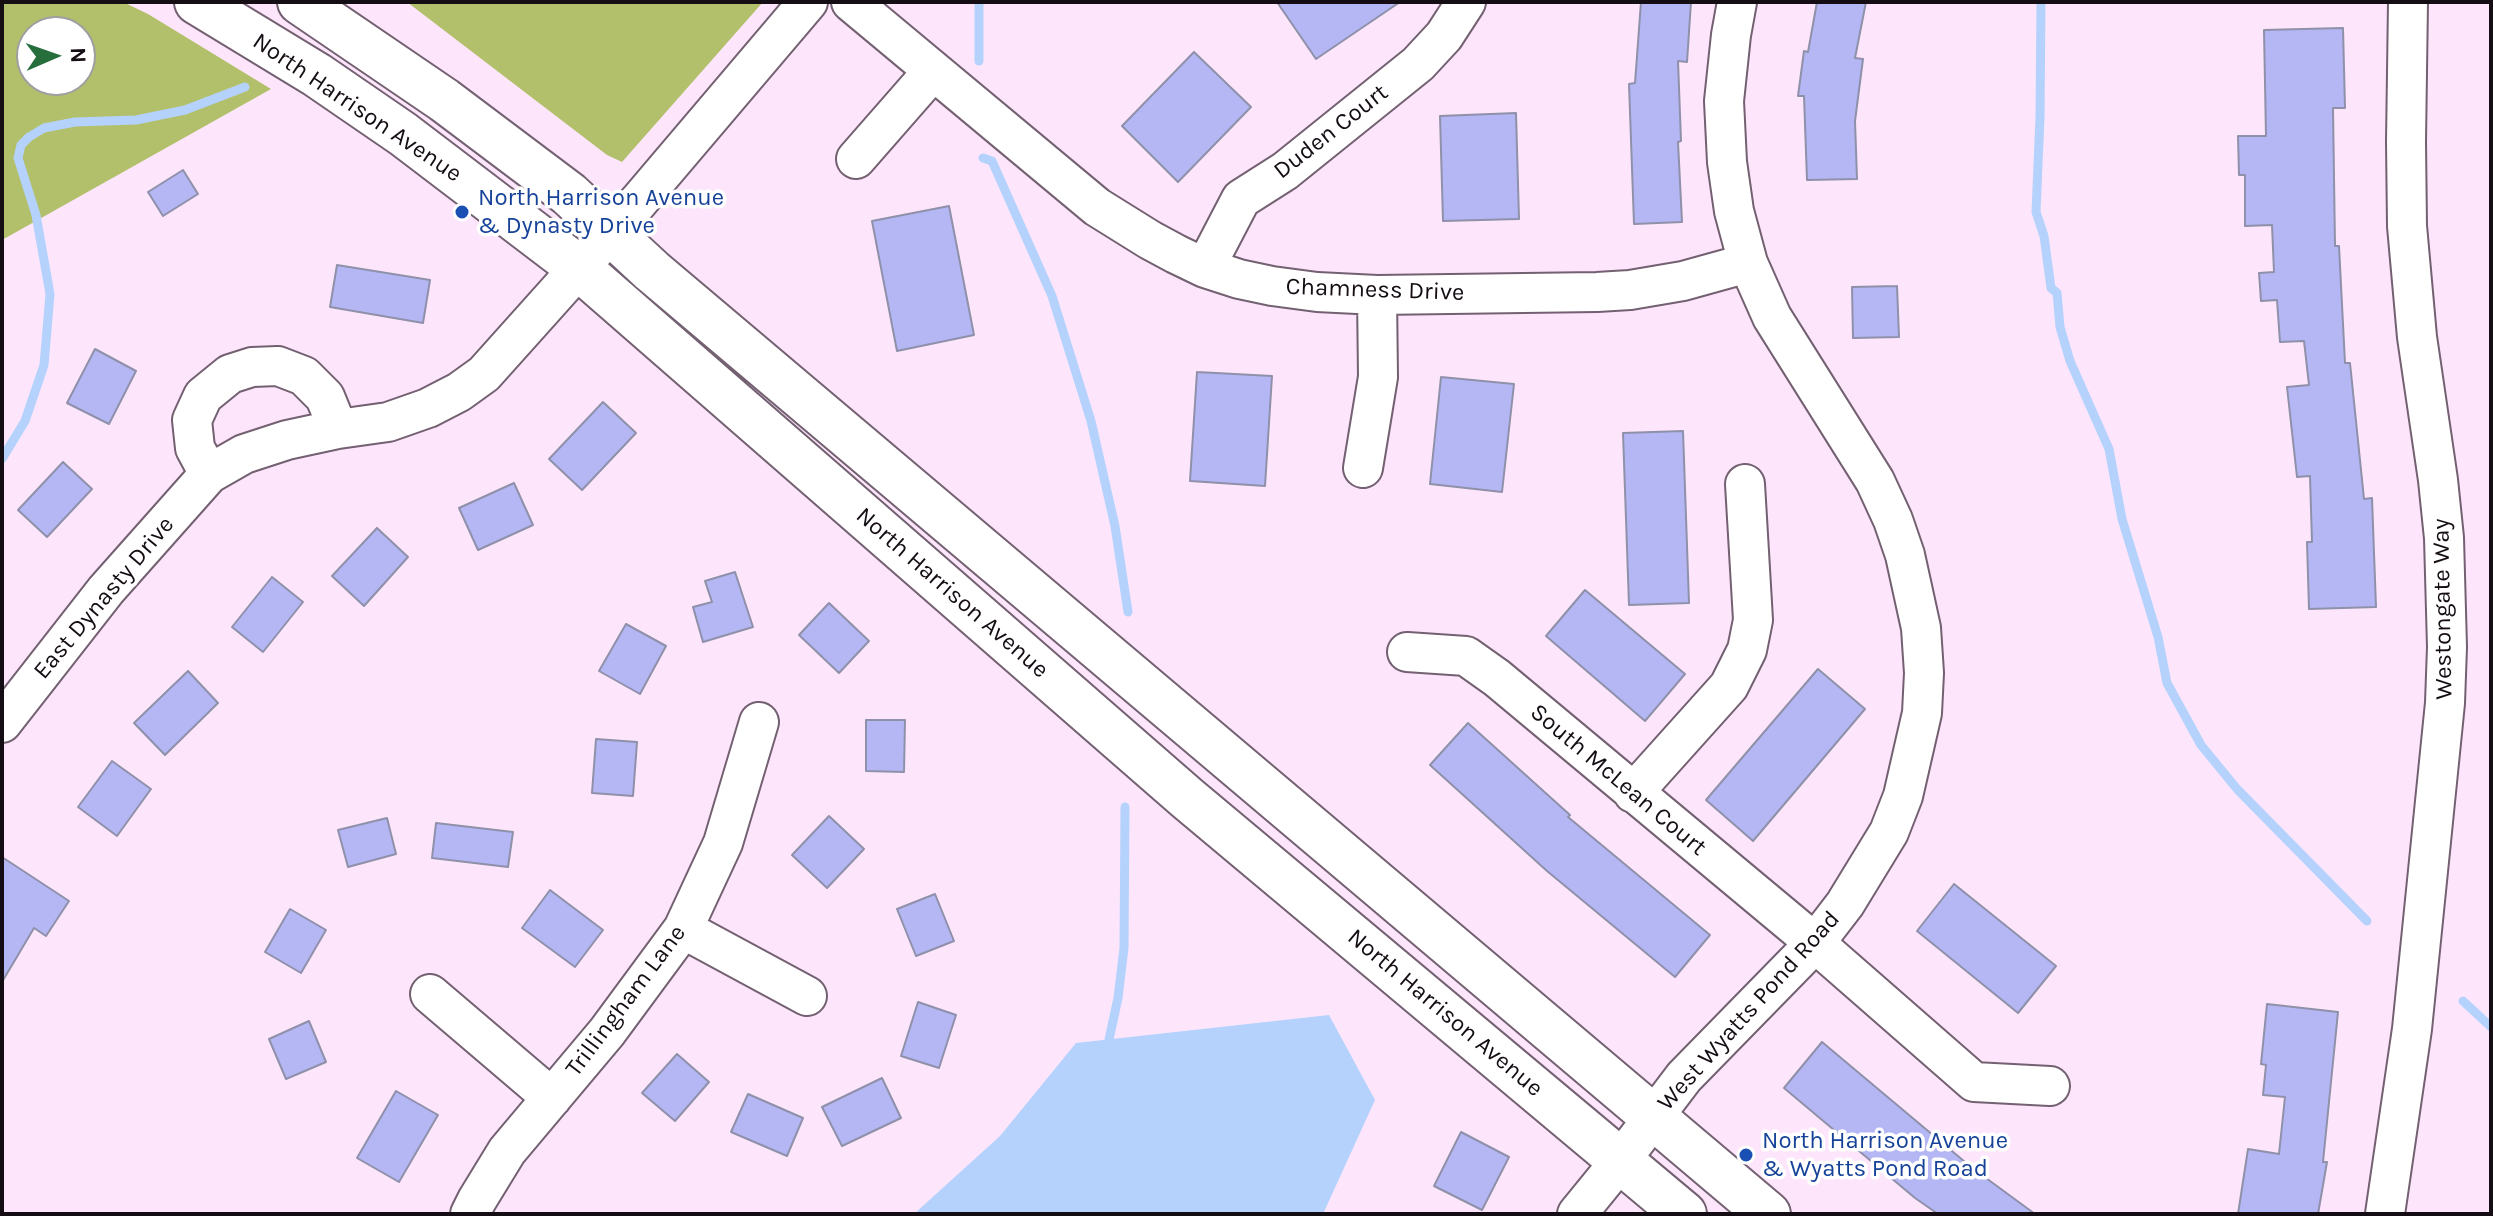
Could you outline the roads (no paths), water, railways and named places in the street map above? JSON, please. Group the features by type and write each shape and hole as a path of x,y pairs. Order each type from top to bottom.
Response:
{"main road":[{"name":"North Harrison Avenue","path":"197,2 317,75 403,134 579,268 1187,798 1684,1214"},
{"path":"300,2 444,100 569,194 676,291 1768,1214"}],"street":[{"name":"East Dynasty Drive","path":"2,723 106,590 209,474 244,454 287,440 388,422 428,408 459,392 484,374 808,2"},
{"name":"Chamness Drive","path":"851,2 1097,207 1150,240 1205,268 1272,286 1377,295 1630,290 1683,281 1748,263"},
{"name":"Duden Court","path":"1205,268 1241,199 1285,171 1418,64 1444,36 1466,2"},
{"name":"West Wyatts Pond Road","path":"1577,1214 1684,1077 1815,943 1867,871 1889,832 1903,796 1922,713 1924,673 1921,628 1909,569 1893,520 1875,481 1772,317 1748,263 1727,162 1724,101 1737,2"},
{"name":"Westongate Way","path":"2385,1214 2412,1029 2445,703 2447,647 2444,538 2417,337 2407,226 2408,2"},
{"path":"856,159 933,71"},
{"path":"1363,468 1378,377 1377,295"},
{"path":"209,474 195,448 192,420 203,396 230,374 252,367 278,366 304,376 325,397 338,429"},
{"path":"1633,793 1729,686 1747,650 1753,620 1745,484"},
{"name":"South McLean Court","path":"1407,652 1466,656 1497,678 1815,943 1974,1082 2050,1086"},
{"name":"Trillingham Lane","path":"470,1214 507,1151 615,1022 683,929 723,843 759,722"},
{"path":"683,929 807,996"},
{"path":"430,994 552,1098"}],"water":[{"path":"1329,1015 1375,1100 1323,1214 914,1214 1000,1136 1076,1043"}],"waterway":[{"path":"979,2 979,61"},
{"path":"2041,2 2036,212 2044,236 2051,288 2057,293 2060,327 2070,361 2109,449 2122,519 2158,637 2167,683 2201,745 2237,789 2367,921"},
{"path":"2,459 25,421 44,365 50,294 36,215 18,158 21,145 44,128 75,122 136,120 185,110 245,87"},
{"path":"983,158 992,161 1052,296 1091,421 1115,526 1128,612"},
{"path":"1107,1049 1124,948 1125,807"},
{"path":"2463,1001 2491,1027"}],"place":[{"name":"North Harrison Avenue & Dynasty Drive","path":"462,212"},
{"name":"North Harrison Avenue & Wyatts Pond Road","path":"1746,1155"}]}
